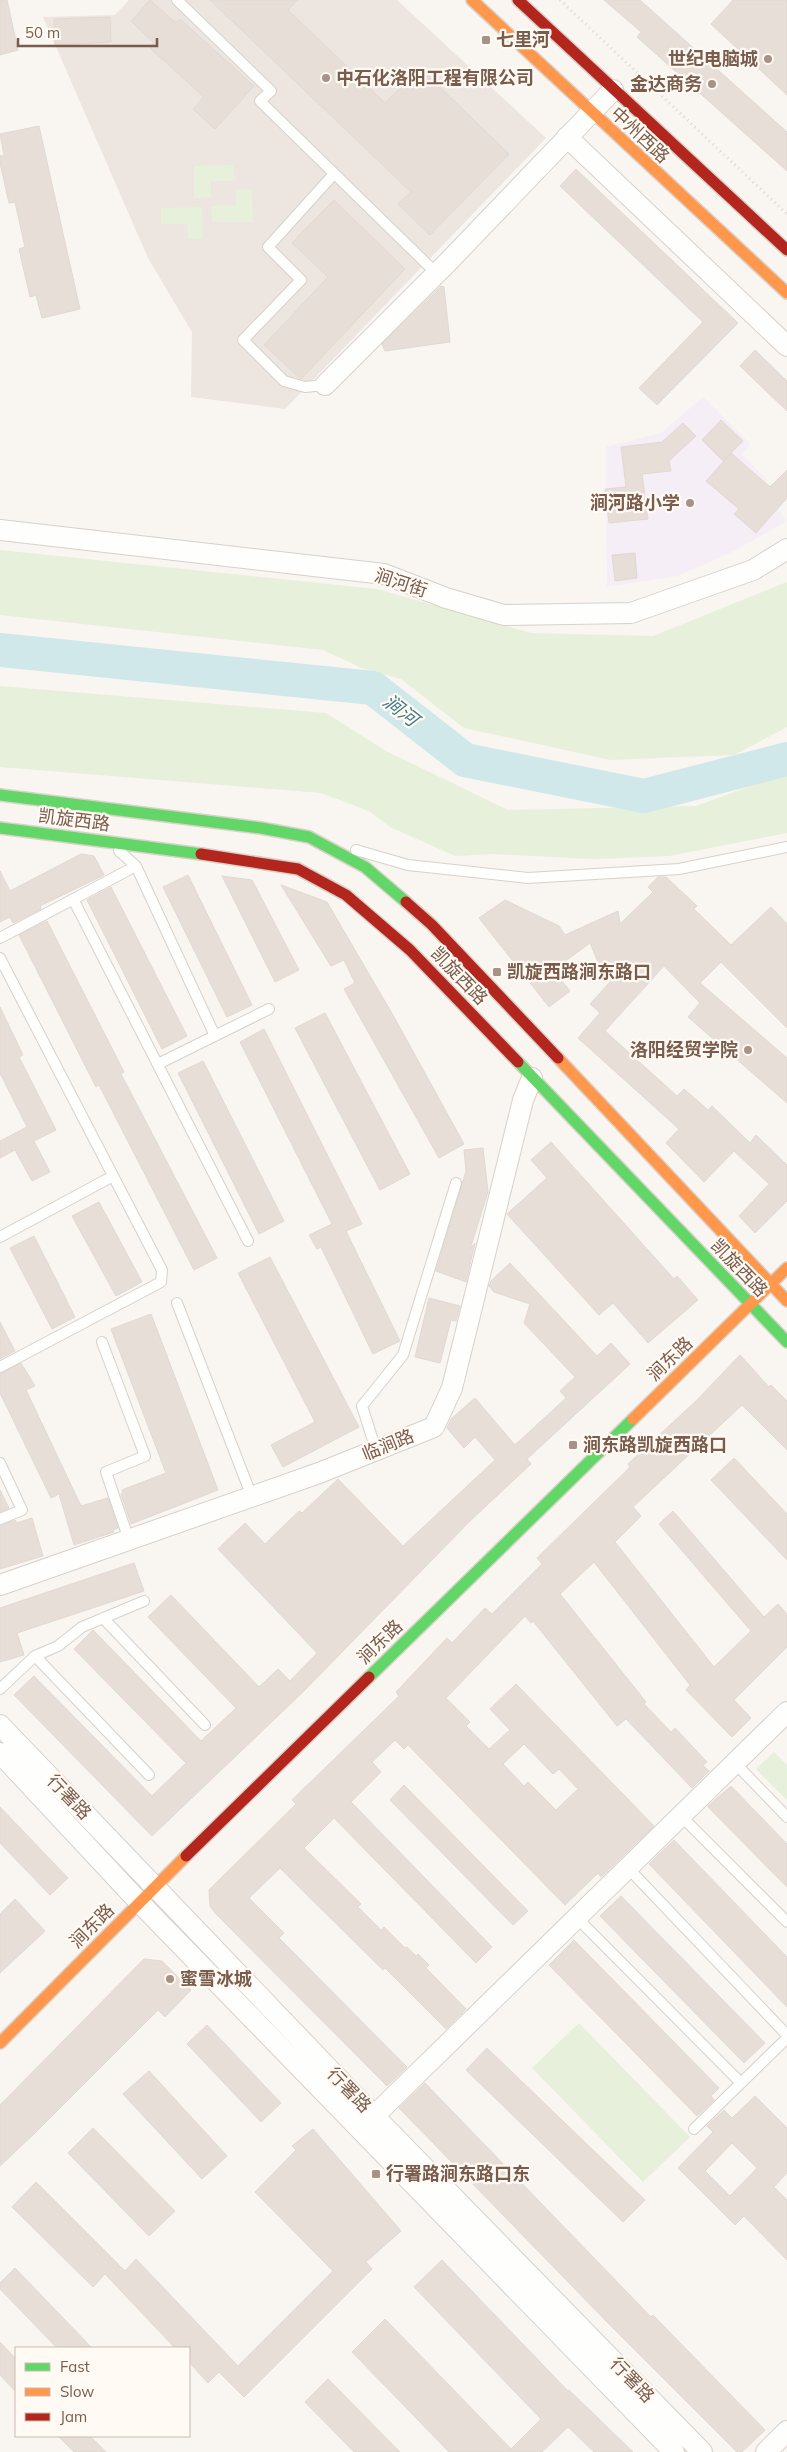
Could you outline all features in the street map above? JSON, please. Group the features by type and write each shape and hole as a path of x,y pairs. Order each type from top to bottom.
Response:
{"main road":[{"name":"中州西路","path":"472,0 591,113 787,293"},
{"name":"中州西路","path":"518,0 787,250"},
{"name":"凯旋西路","path":"0,794 261,828 309,837 365,867 432,925 787,1300"},
{"name":"凯旋西路","path":"0,828 256,861 298,869 346,895 410,950 787,1342"},
{"name":"涧东路","path":"0,2043 132,1898 784,1264"}],"street":[{"path":"325,385 436,274 613,90"},
{"path":"567,138 787,346"},
{"name":"涧河街","path":"0,530 384,574 446,598 504,615 631,613 753,570 787,549"},
{"name":"临涧路","path":"0,1585 252,1497 434,1427 452,1388 523,1100 532,1078"},
{"path":"374,2116 787,1712"},
{"name":"行署路","path":"0,1725 374,2116 702,2452"},
{"name":"行署路","path":"0,1753 132,1898 674,2452"},
{"path":"766,2452 787,2431"}],"lane":[{"path":"177,0 271,91 260,101 436,274"},
{"path":"325,385 305,387 284,381 243,340 300,280 268,248 334,175"},
{"path":"309,837 408,864 528,878 679,869 787,847"},
{"path":"109,842 136,866 215,1036"},
{"path":"0,938 136,866"},
{"path":"73,899 248,1241"},
{"path":"0,958 162,1270 161,1282 0,1366"},
{"path":"158,1064 269,1009"},
{"path":"0,1237 113,1176"},
{"path":"376,1450 362,1406 403,1355 456,1183"},
{"path":"177,1303 252,1497"},
{"path":"102,1342 145,1456 106,1472 130,1540"},
{"path":"0,1463 22,1510 0,1518"},
{"path":"0,1689 36,1656 58,1646 82,1627 144,1601"},
{"path":"103,1618 205,1725"},
{"path":"36,1656 149,1775"},
{"path":"735,1763 787,1817"},
{"path":"681,1816 787,1922"},
{"path":"628,1868 787,2036 694,2129"},
{"path":"577,1918 741,2083"}],"path":[{"path":"560,0 787,214"}],"shaded area":[{"path":"129,0 397,0 546,138 285,409 191,397 192,332 148,258 43,17 115,15"},
{"name":"涧河路小学","path":"703,397 750,444 742,454 767,480 761,486 787,521 734,551 678,576 607,587 606,447 661,433"}],"green space":[{"path":"233,165 234,181 211,181 211,197 194,198 194,166"},
{"path":"252,189 253,222 212,222 211,206 236,205 236,190"},
{"path":"202,207 203,239 188,239 187,224 161,224 161,208"},
{"path":"0,550 377,589 531,633 653,636 787,582 787,727 734,755 611,760 464,728 401,679 364,669 323,650 0,615"},
{"path":"0,686 326,713 386,751 508,810 696,806 787,773 787,833 669,856 593,859 493,854 455,856 390,827 369,811 321,793 0,767"},
{"path":"774,1752 787,1765 787,1800 756,1769"},
{"path":"579,2023 690,2137 643,2182 532,2068"}],"building":[{"path":"0,0 7,0 18,50 0,55"},
{"path":"150,0 176,23 180,19 254,86 215,129 193,109 204,97 150,48 154,43 131,21"},
{"path":"210,0 297,0 288,10 385,103 420,68 509,154 430,235 398,204 411,192"},
{"name":"金达商务","path":"604,0 640,0 787,132 787,171 637,37 641,32"},
{"name":"世纪电脑城","path":"733,0 787,0 787,95 711,24"},
{"path":"110,17 111,42 55,45 54,19"},
{"path":"39,126 80,309 42,318 36,295 30,297 19,249 25,247 15,202 9,203 0,163 0,156 4,155 0,134"},
{"path":"576,169 738,323 657,405 639,388 703,322 560,186"},
{"path":"334,200 405,269 301,379 264,345 328,277 292,243"},
{"path":"441,286 444,287 450,342 385,351 382,344"},
{"path":"755,350 787,381 787,411 740,366"},
{"path":"721,420 743,441 723,461 702,440"},
{"path":"683,423 696,436 669,461 671,471 642,474 648,519 609,523 605,489 626,487 621,447 662,442"},
{"path":"731,453 770,487 787,470 787,498 756,533 734,514 739,509 706,481"},
{"path":"635,553 637,578 615,581 612,555"},
{"path":"81,854 94,856 104,875 40,906 41,909 13,923 10,917 0,922 0,871 10,891"},
{"path":"188,875 252,1005 227,1017 163,887"},
{"path":"222,876 252,880 299,970 275,982"},
{"path":"658,877 666,877 697,906 694,909 731,945 771,907 787,924 787,1028 721,962 700,983 787,1058 787,1103 688,1017 700,1003 664,966 605,1031 677,1096 684,1089 708,1110 712,1106 750,1143 756,1135 787,1165 787,1201 755,1233 739,1216 769,1184 734,1151 704,1182 666,1143 679,1129 578,1038 600,1013 590,1004 611,981 603,974 590,943 553,970 570,991 549,1007 479,918 505,900 559,926 565,935 618,911 620,924 653,892 648,887"},
{"path":"281,885 327,902 394,1017 464,1144 439,1158 344,989 355,983 344,960 331,966"},
{"path":"111,887 187,1036 162,1049 87,900"},
{"path":"47,921 124,1072 121,1074 217,1258 194,1270 99,1085 96,1087 19,935"},
{"path":"0,1007 23,1055 19,1057 56,1130 34,1141 50,1172 32,1181 15,1150 0,1158 0,1141 27,1127 0,1073"},
{"path":"325,1013 410,1174 380,1190 295,1028"},
{"path":"264,1029 362,1224 346,1231 400,1341 373,1354 321,1247 317,1249 309,1235 332,1224 240,1042"},
{"path":"203,1061 284,1221 259,1234 178,1073"},
{"path":"551,1142 674,1279 677,1276 698,1300 648,1343 613,1303 599,1315 507,1214 547,1178 531,1160"},
{"path":"483,1148 488,1192 470,1249 475,1243 466,1282 436,1271 466,1171 464,1150"},
{"path":"99,1202 142,1282 116,1296 72,1216"},
{"path":"34,1236 75,1317 52,1329 10,1248"},
{"path":"270,1257 359,1427 283,1467 271,1445 315,1422 238,1273"},
{"path":"510,1263 597,1356 611,1343 630,1364 527,1459 531,1464 470,1521 302,1693 152,1836 14,1695 34,1676 152,1796 186,1763 74,1649 93,1630 201,1741 236,1708 148,1617 171,1595 259,1687 278,1669 290,1681 317,1653 218,1549 245,1523 265,1544 299,1511 302,1513 338,1479 403,1546 495,1460 475,1437 464,1448 447,1428 451,1419 475,1398 515,1445 566,1398 560,1391 575,1377 524,1323 530,1304 494,1292 489,1286 491,1281"},
{"path":"429,1298 460,1306 456,1321 451,1320 440,1363 415,1357"},
{"path":"151,1314 218,1490 131,1524 121,1494 123,1493 122,1490 166,1473 111,1329"},
{"path":"0,1322 15,1351 0,1359"},
{"path":"740,1355 769,1387 771,1385 787,1401 787,1450 742,1405 633,1507 641,1516 615,1542 714,1667 751,1631 659,1524 673,1511 764,1617 778,1604 787,1614 787,1647 734,1700 751,1718 732,1737 686,1690 690,1685 594,1562 560,1594 646,1702 644,1704 671,1732 675,1728 707,1762 703,1765 709,1771 692,1788 626,1719 617,1726 533,1621 531,1623 525,1616 446,1698 470,1722 466,1726 489,1749 510,1730 490,1709 516,1684 654,1826 601,1877 598,1873 565,1905 408,1745 404,1749 395,1740 372,1762 381,1772 351,1802 492,1947 476,1963 334,1818 304,1848 361,1904 358,1907 381,1930 384,1927 405,1948 407,1947 416,1956 418,1954 429,1965 426,1968 466,2009 446,2029 385,1968 383,1970 280,1868 249,1898 284,1933 279,1938 407,2067 387,2086 215,1913 210,1906 209,1890 296,1804 292,1800 399,1696 396,1692 447,1638 452,1643 485,1608 492,1614 542,1564 537,1558 630,1467 628,1464 697,1400","holes":["524,1744 553,1774 559,1769 578,1789 556,1810 528,1782 524,1786 503,1764"]},
{"path":"21,1363 35,1386 26,1390 81,1506 108,1498 118,1528 113,1530 114,1532 74,1545 59,1494 51,1498 0,1393 0,1374"},
{"path":"734,1458 787,1514 787,1560 711,1480"},
{"path":"0,1490 9,1508 0,1512"},
{"path":"32,1518 43,1556 0,1569 0,1526 15,1520 17,1523"},
{"path":"134,1563 144,1591 17,1633 24,1655 0,1662 0,1608"},
{"path":"404,1785 528,1911 513,1925 390,1800"},
{"path":"731,1786 787,1844 787,1887 709,1808 708,1806"},
{"path":"0,1807 68,1878 50,1895 0,1843"},
{"path":"674,1840 787,1957 787,2007 649,1864"},
{"path":"621,1896 765,2043 744,2063 600,1916"},
{"path":"15,1899 45,1931 0,1973 0,1914"},
{"path":"574,1940 719,2088 711,2096 714,2100 697,2116 549,1965"},
{"path":"144,1959 162,1961 191,1990 165,2017 158,2010 0,2166 0,2105"},
{"path":"207,2025 281,2103 261,2122 187,2044"},
{"path":"487,2048 645,2200 623,2222 466,2070"},
{"path":"149,2071 227,2156 202,2179 123,2094"},
{"path":"425,2083 651,2317 653,2315 765,2430 742,2452 737,2452 608,2323 399,2108"},
{"path":"755,2096 787,2128 787,2173 774,2187 787,2200 787,2260 744,2216 735,2225 678,2168 713,2132 707,2126 724,2110 732,2118","holes":["732,2143 757,2168 730,2196 705,2171"]},
{"path":"93,2128 175,2211 149,2236 68,2153"},
{"path":"313,2129 401,2231 366,2262 372,2269 244,2397 219,2372 208,2383 190,2363 190,2347 174,2347 105,2274 93,2287 12,2207 36,2182 125,2271 136,2259 238,2366 333,2271 255,2192 296,2150 292,2146"},
{"path":"442,2260 568,2391 633,2452 594,2452 568,2427 542,2452 449,2452 352,2352 385,2319 511,2449 541,2419 414,2287"},
{"path":"15,2268 91,2347 56,2347 0,2289 0,2283"},
{"path":"0,2342 15,2358 15,2391 0,2375"},
{"path":"328,2379 400,2452 354,2452 305,2402"},
{"path":"59,2437 91,2437 106,2452 74,2452"}],"waterway":[{"name":"涧河","path":"0,650 373,688 465,760 644,796 787,759"}],"traffic: fast":[{"path":"0,795 261,828 309,837 365,867 406,902"},
{"path":"0,828 201,854"},
{"path":"518,1062 787,1342"},
{"path":"369,1677 633,1419"}],"traffic: slow":[{"path":"472,0 787,293"},
{"path":"558,1058 787,1301"},
{"path":"633,1419 787,1268"},
{"path":"0,2043 186,1856"}],"traffic: jam":[{"path":"518,0 787,250"},
{"path":"201,854 298,869 346,895 410,950 518,1062"},
{"path":"406,902 432,925 558,1058"},
{"path":"186,1856 369,1677"}],"place":[{"name":"七里河","path":"486,40"},
{"name":"世纪电脑城","path":"768,59"},
{"name":"中石化洛阳工程有限公司","path":"326,78"},
{"name":"金达商务","path":"712,84"},
{"name":"涧河路小学","path":"690,503"},
{"name":"凯旋西路涧东路口","path":"497,972"},
{"name":"洛阳经贸学院","path":"748,1050"},
{"name":"涧东路凯旋西路口","path":"573,1445"},
{"name":"蜜雪冰城","path":"170,1979"},
{"name":"行署路涧东路口东","path":"376,2174"}]}
